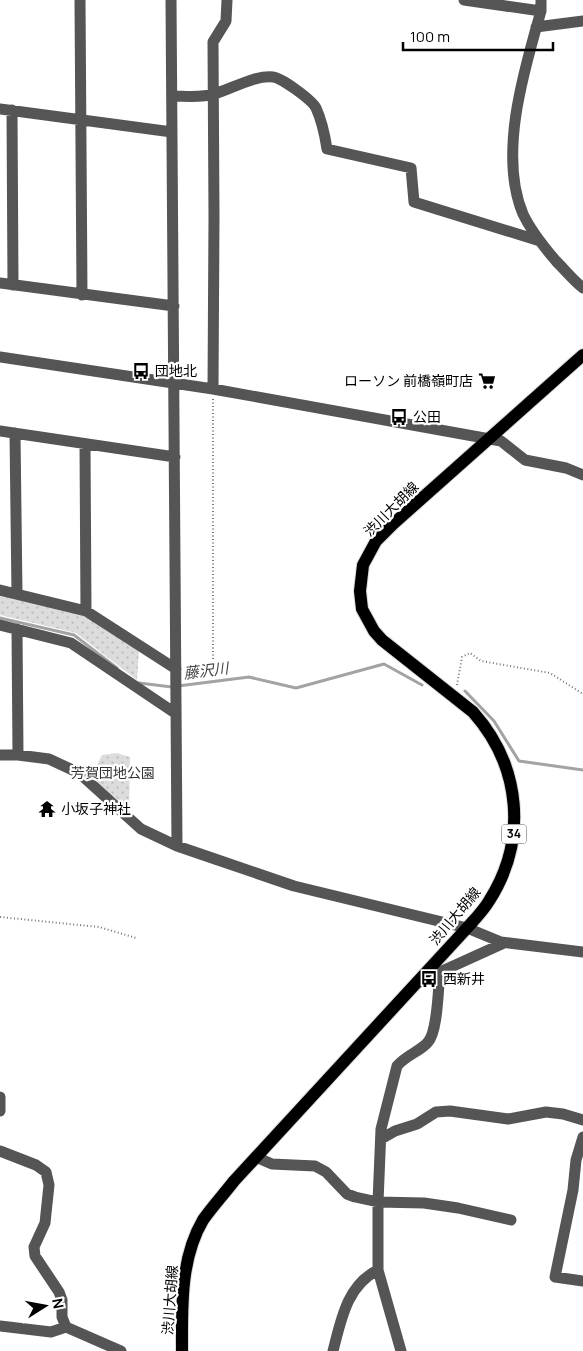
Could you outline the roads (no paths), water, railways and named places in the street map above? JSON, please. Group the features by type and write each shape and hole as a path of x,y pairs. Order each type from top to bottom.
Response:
{"main road":[{"name":"渋川大胡線","path":"182,1351 184,1281 192,1243 204,1220 234,1181 256,1157 436,970 488,902 506,865 514,838 514,806 509,774 497,746 473,712 396,652 374,631 362,609 360,577 363,565 376,541 583,356"}],"street":[{"path":"80,0 82,295"},
{"path":"171,0 177,846"},
{"path":"212,389 214,218 212,42 226,21 227,0"},
{"path":"464,0 541,5 518,102 513,132 512,163 518,199 524,214 540,242 574,281 583,288"},
{"path":"536,27 583,21"},
{"path":"172,96 213,95 258,79 274,77 292,87 315,107 324,133 327,149 410,168 414,202 540,242"},
{"path":"13,285 6,109 172,132"},
{"path":"0,283 174,306"},
{"path":"0,357 212,389 501,441 524,460 566,468 583,475"},
{"path":"0,431 175,457"},
{"path":"15,433 17,594"},
{"path":"85,444 86,611"},
{"path":"0,590 86,611 176,669"},
{"path":"0,625 71,643 175,713"},
{"path":"17,629 18,755"},
{"path":"0,754 49,760 79,774 141,829 177,846 294,886 467,928 504,943 583,952"},
{"path":"402,1351 378,1270 381,1129 397,1066 403,1058 428,1043 434,1031 436,970 504,943"},
{"path":"0,1097 0,1110"},
{"path":"381,1139 395,1131 417,1124 436,1112 450,1111 508,1119 546,1112 563,1114 583,1120"},
{"path":"583,1137 576,1160 573,1190 555,1277 583,1281"},
{"path":"0,1151 36,1165 46,1172 49,1185 45,1223 34,1247 35,1256 60,1292 62,1317 66,1327"},
{"path":"256,1157 272,1164 315,1166 326,1172 347,1194 378,1202 424,1203 458,1208 511,1220"},
{"path":"333,1351 344,1310 350,1296 368,1275 378,1270"},
{"path":"0,1326 51,1332 66,1327 121,1351"}],"waterway":[{"name":"藤沢川","path":"0,618 74,635 117,668"},
{"name":"藤沢川","path":"178,686 249,677 296,688 384,664 422,685"},
{"name":"藤沢川","path":"139,683 172,687"},
{"name":"藤沢川","path":"465,691 494,721 519,761 583,770"}],"place":[{"name":"団地北","path":"141,371"},
{"name":"ローソン 前橋嶺町店","path":"487,381"},
{"name":"公田","path":"399,417"},
{"name":"小坂子神社","path":"47,809"},
{"name":"西新井","path":"429,979"}],"park label":[{"name":"芳賀団地公園","path":"113,773"}]}
